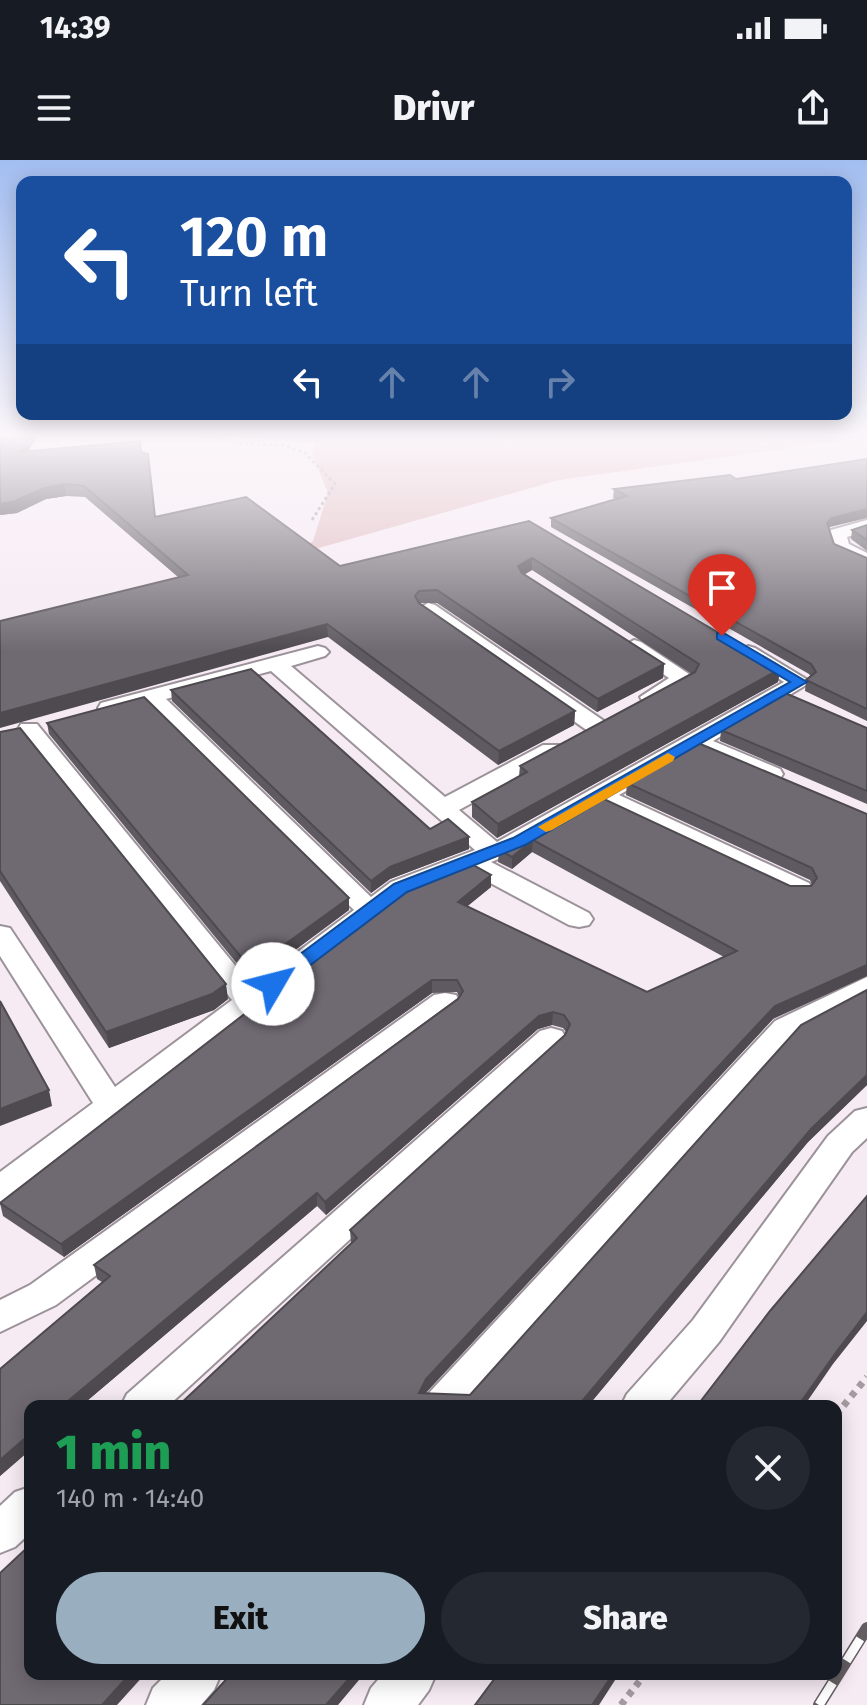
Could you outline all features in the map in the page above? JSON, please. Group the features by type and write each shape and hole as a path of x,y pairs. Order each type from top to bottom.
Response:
{"lane":[{"path":"867,525 837,534 841,547 867,560"},
{"path":"428,609 596,726"},
{"path":"442,809 684,678 620,637"},
{"path":"0,1190 401,888 519,842 800,682 731,642"},
{"path":"90,713 318,652"},
{"path":"275,663 442,809 481,857 579,919"},
{"path":"782,692 810,705"},
{"path":"151,697 370,911"},
{"path":"60,721 22,731 249,1002"},
{"path":"695,742 795,785"},
{"path":"600,796 799,889"},
{"path":"0,934 111,1106"},
{"path":"447,1400 786,1028 867,986"},
{"path":"0,1317 43,1295 445,1002"},
{"path":"148,1400 551,1038"},
{"path":"646,1400 706,1331 840,1144 867,1119"},
{"path":"0,1533 24,1511"},
{"path":"170,1705 193,1680"},
{"path":"388,1705 408,1680"}],"path":[{"path":"312,520 320,507"},
{"path":"842,1408 867,1377"},
{"path":"621,1705 640,1680"}],"shaded area":[{"path":"324,507 463,507 287,557 313,541"}],"building":[{"path":"109,507 154,507 155,517 200,507 260,507 340,566 529,521 780,669 498,824 472,802 527,772 520,766 695,672 699,664 532,558 518,566 522,573 664,664 598,699 437,590 419,591 415,596 419,603 575,711 499,751 327,624 0,713 0,621 188,575"},
{"path":"589,507 867,507 832,518 827,523 834,544 867,558 867,709 806,680 816,672 811,664 551,518"},
{"path":"867,525 867,540 852,530"},
{"path":"251,669 430,829 448,819 469,837 390,867 371,881 171,690"},
{"path":"785,693 867,728 867,791 721,730"},
{"path":"144,697 349,898 251,969 47,723"},
{"path":"20,728 226,984 212,994 106,1032 0,871 0,732"},
{"path":"698,743 867,814 867,965 775,1006 426,1379 419,1393 470,1395 801,1025 867,990 867,1075 811,1129 583,1400 184,1400 357,1238 350,1230 565,1035 570,1024 564,1015 553,1012 539,1016 325,1202 317,1193 69,1400 24,1400 24,1439 0,1460 0,1369 110,1276 94,1265 458,999 463,991 457,980 432,980 61,1244 0,1203 412,885 468,862 491,875 458,902 647,992 737,951 533,840 512,857 499,850 530,838 602,798 790,886 811,886 817,878 812,868 627,783"},
{"path":"0,1001 49,1090 0,1109"},
{"path":"867,1196 867,1312 802,1400 702,1400 770,1311"},
{"path":"24,1551 24,1680 125,1680 102,1705 0,1705 0,1573"},
{"path":"226,1680 348,1680 326,1705 203,1705"},
{"path":"494,1680 609,1680 592,1705 475,1705"}],"railway":[{"path":"842,1668 867,1628"},
{"path":"819,1705 835,1680"}],"slow traffic":[{"path":"546,827 668,757"}],"route":[{"path":"273,984 401,888 519,842 800,682 722,636"}]}
